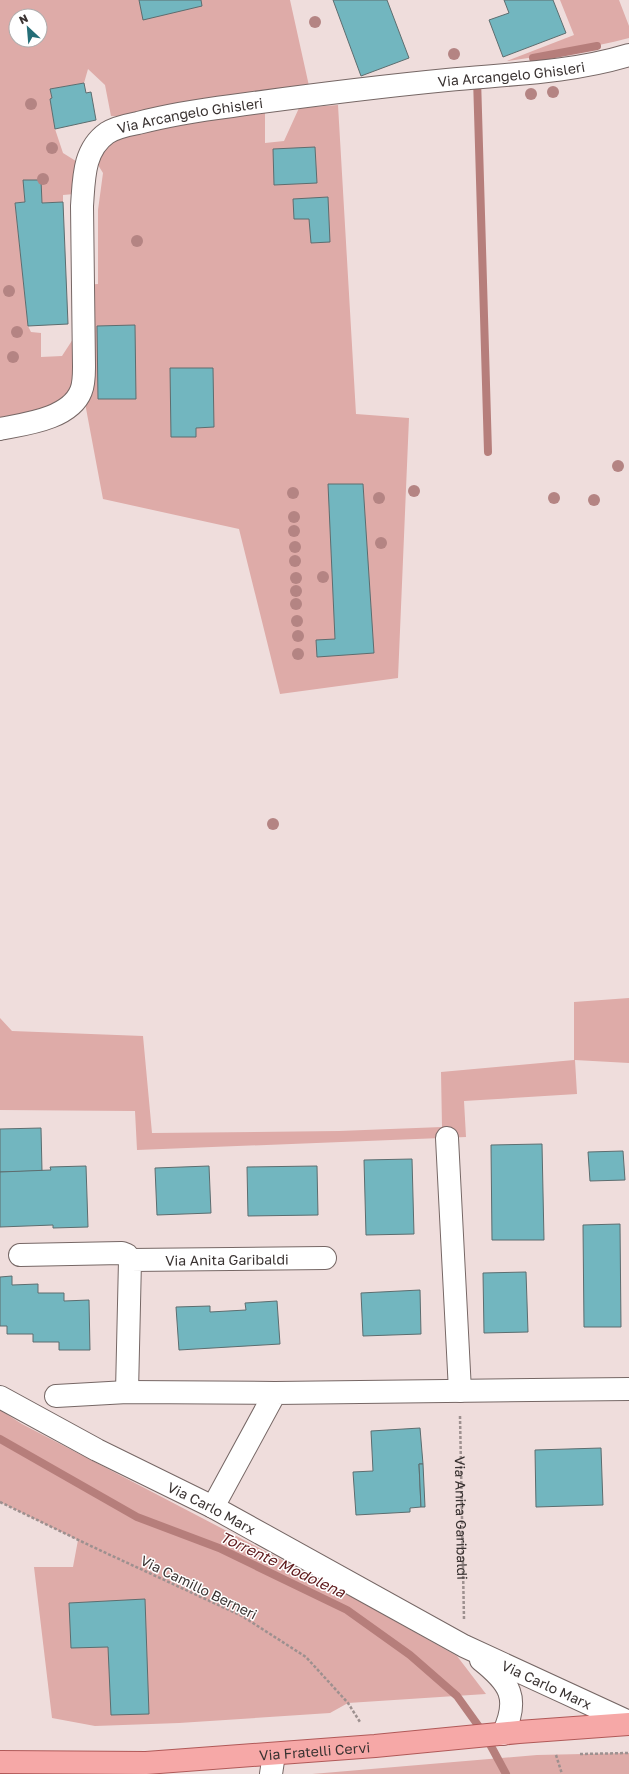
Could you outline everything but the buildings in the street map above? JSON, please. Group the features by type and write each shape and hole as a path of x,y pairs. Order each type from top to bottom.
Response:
{"main road":[{"name":"Via Fratelli Cervi","path":"0,1762 272,1764 407,1742 629,1723"}],"street":[{"name":"Via Arcangelo Ghisleri","path":"0,429 42,420 61,412 72,404 80,392 84,367 83,189 90,152 95,144 108,132 119,127 161,117 206,109 411,83 555,70 612,60 629,55"},
{"path":"447,1138 460,1391"},
{"name":"Via Anita Garibaldi","path":"20,1254 122,1253 127,1255 130,1260 325,1258"},
{"path":"127,1392 130,1260"},
{"path":"56,1396 127,1392 275,1393 629,1389"},
{"path":"213,1507 275,1393"},
{"name":"Via Carlo Marx","path":"0,1397 97,1450 213,1507 464,1646 629,1723"},
{"name":"Via Carlo Marx","path":"464,1646 493,1669 508,1687 512,1707 511,1733"}],"path":[{"name":"Via Anita Garibaldi","path":"460,1391 464,1521 464,1646"},
{"name":"Via Camillo Berneri","path":"0,1502 242,1616 306,1657 348,1703 375,1746"},
{"path":"578,1754 629,1753"},
{"path":"562,1774 556,1755 563,1755"}],"shaded area":[{"path":"0,0 290,0 311,95 265,101 265,143 284,141 299,108 338,105 356,414 409,418 398,678 280,694 239,529 103,499 82,387 80,393 0,429","holes":["88,69 105,85 111,116 159,117 90,152 103,173 98,210 98,284 83,285 84,322 62,356 41,357 41,333 31,332 28,326 15,203 25,202 24,180 41,180 42,203 63,202 63,195 74,194 79,163 63,153 55,129 50,99 52,98 50,89 84,83"]},
{"path":"560,0 619,0 629,26 629,38 538,57 507,61 574,35"},
{"path":"629,998 629,1063 575,1060 577,1094 464,1101 466,1137 137,1150 135,1111 0,1110 0,1018 12,1031 143,1036 152,1133 339,1131 442,1127 441,1072 574,1060 574,1002"},
{"path":"0,1410 22,1424 336,1588 457,1656 486,1694 348,1703 330,1713 179,1723 95,1726 52,1718 34,1567 73,1567 78,1540 0,1502"},
{"path":"629,1753 629,1774 312,1774 537,1755"}],"waterway":[{"path":"533,58 597,46"},
{"path":"477,78 488,452"},
{"name":"Torrente Modolena","path":"0,1439 137,1517 219,1548 347,1610 410,1655 457,1696 485,1735 506,1774"}]}
